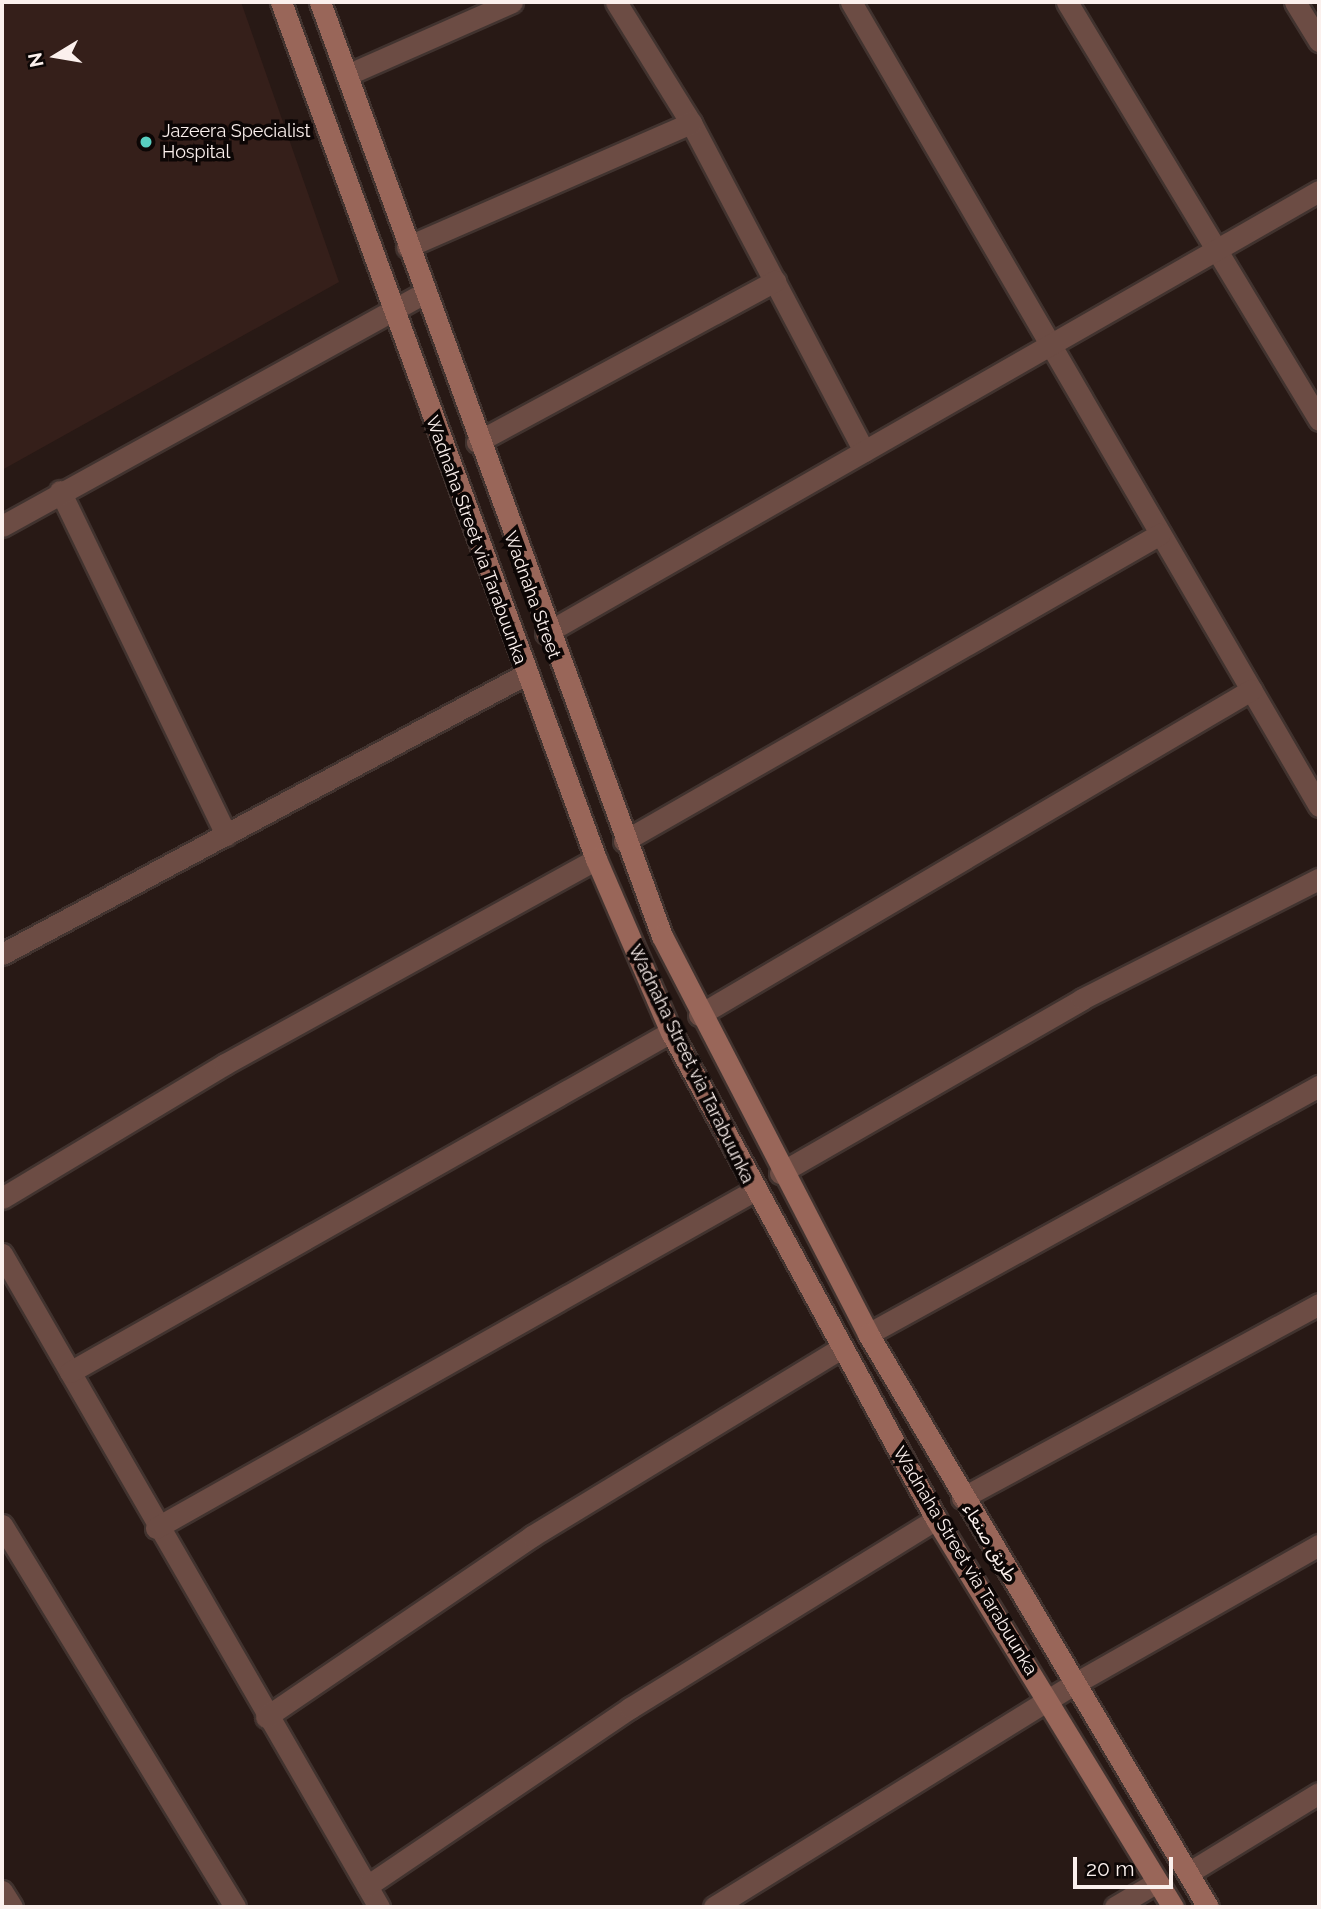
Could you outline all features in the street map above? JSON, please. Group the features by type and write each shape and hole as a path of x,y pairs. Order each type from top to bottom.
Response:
{"main road":[{"name":"Wadnaha Street via Tarabuunka","path":"281,2 390,309 596,859 671,1032 753,1191 936,1519 1117,1809 1173,1907"},
{"name":"Wadnaha Street","path":"320,2 349,74 407,247 624,841 699,1015 780,1173"},
{"name":"طريق صنعاء","path":"780,1173 962,1498 1144,1794 1208,1907"},
{"path":"1117,1809 1144,1794"}],"street":[{"path":"349,74 512,2"},
{"path":"616,2 691,123 864,452"},
{"path":"851,2 1319,806"},
{"path":"1067,2 1319,420"},
{"path":"1295,2 1319,41"},
{"path":"407,247 691,123"},
{"path":"546,633 1053,348 1319,191"},
{"path":"477,442 775,281"},
{"path":"2,526 60,491 390,309 424,293"},
{"path":"60,491 226,835"},
{"path":"624,841 1160,534"},
{"path":"2,954 526,674"},
{"path":"699,1015 1251,690"},
{"path":"2,1198 225,1064 596,859"},
{"path":"780,1173 1082,999 1319,879"},
{"path":"70,1372 671,1032"},
{"path":"868,1334 1319,1086"},
{"path":"156,1528 753,1191"},
{"path":"2,1254 156,1528 379,1907"},
{"path":"962,1498 1319,1304"},
{"path":"266,1717 533,1536 841,1348"},
{"path":"367,1886 630,1709 936,1519"},
{"path":"2,1525 234,1907"},
{"path":"714,1907 1074,1684 1319,1545"},
{"path":"1188,1873 1319,1793"},
{"path":"1115,1907 1157,1882"},
{"path":"2,1891 12,1907"}],"shaded area":[{"name":"Jazeera Specialist Hospital","path":"2,2 241,2 339,282 2,470"}],"place":[{"name":"Jazeera Specialist Hospital","path":"146,142"}]}
